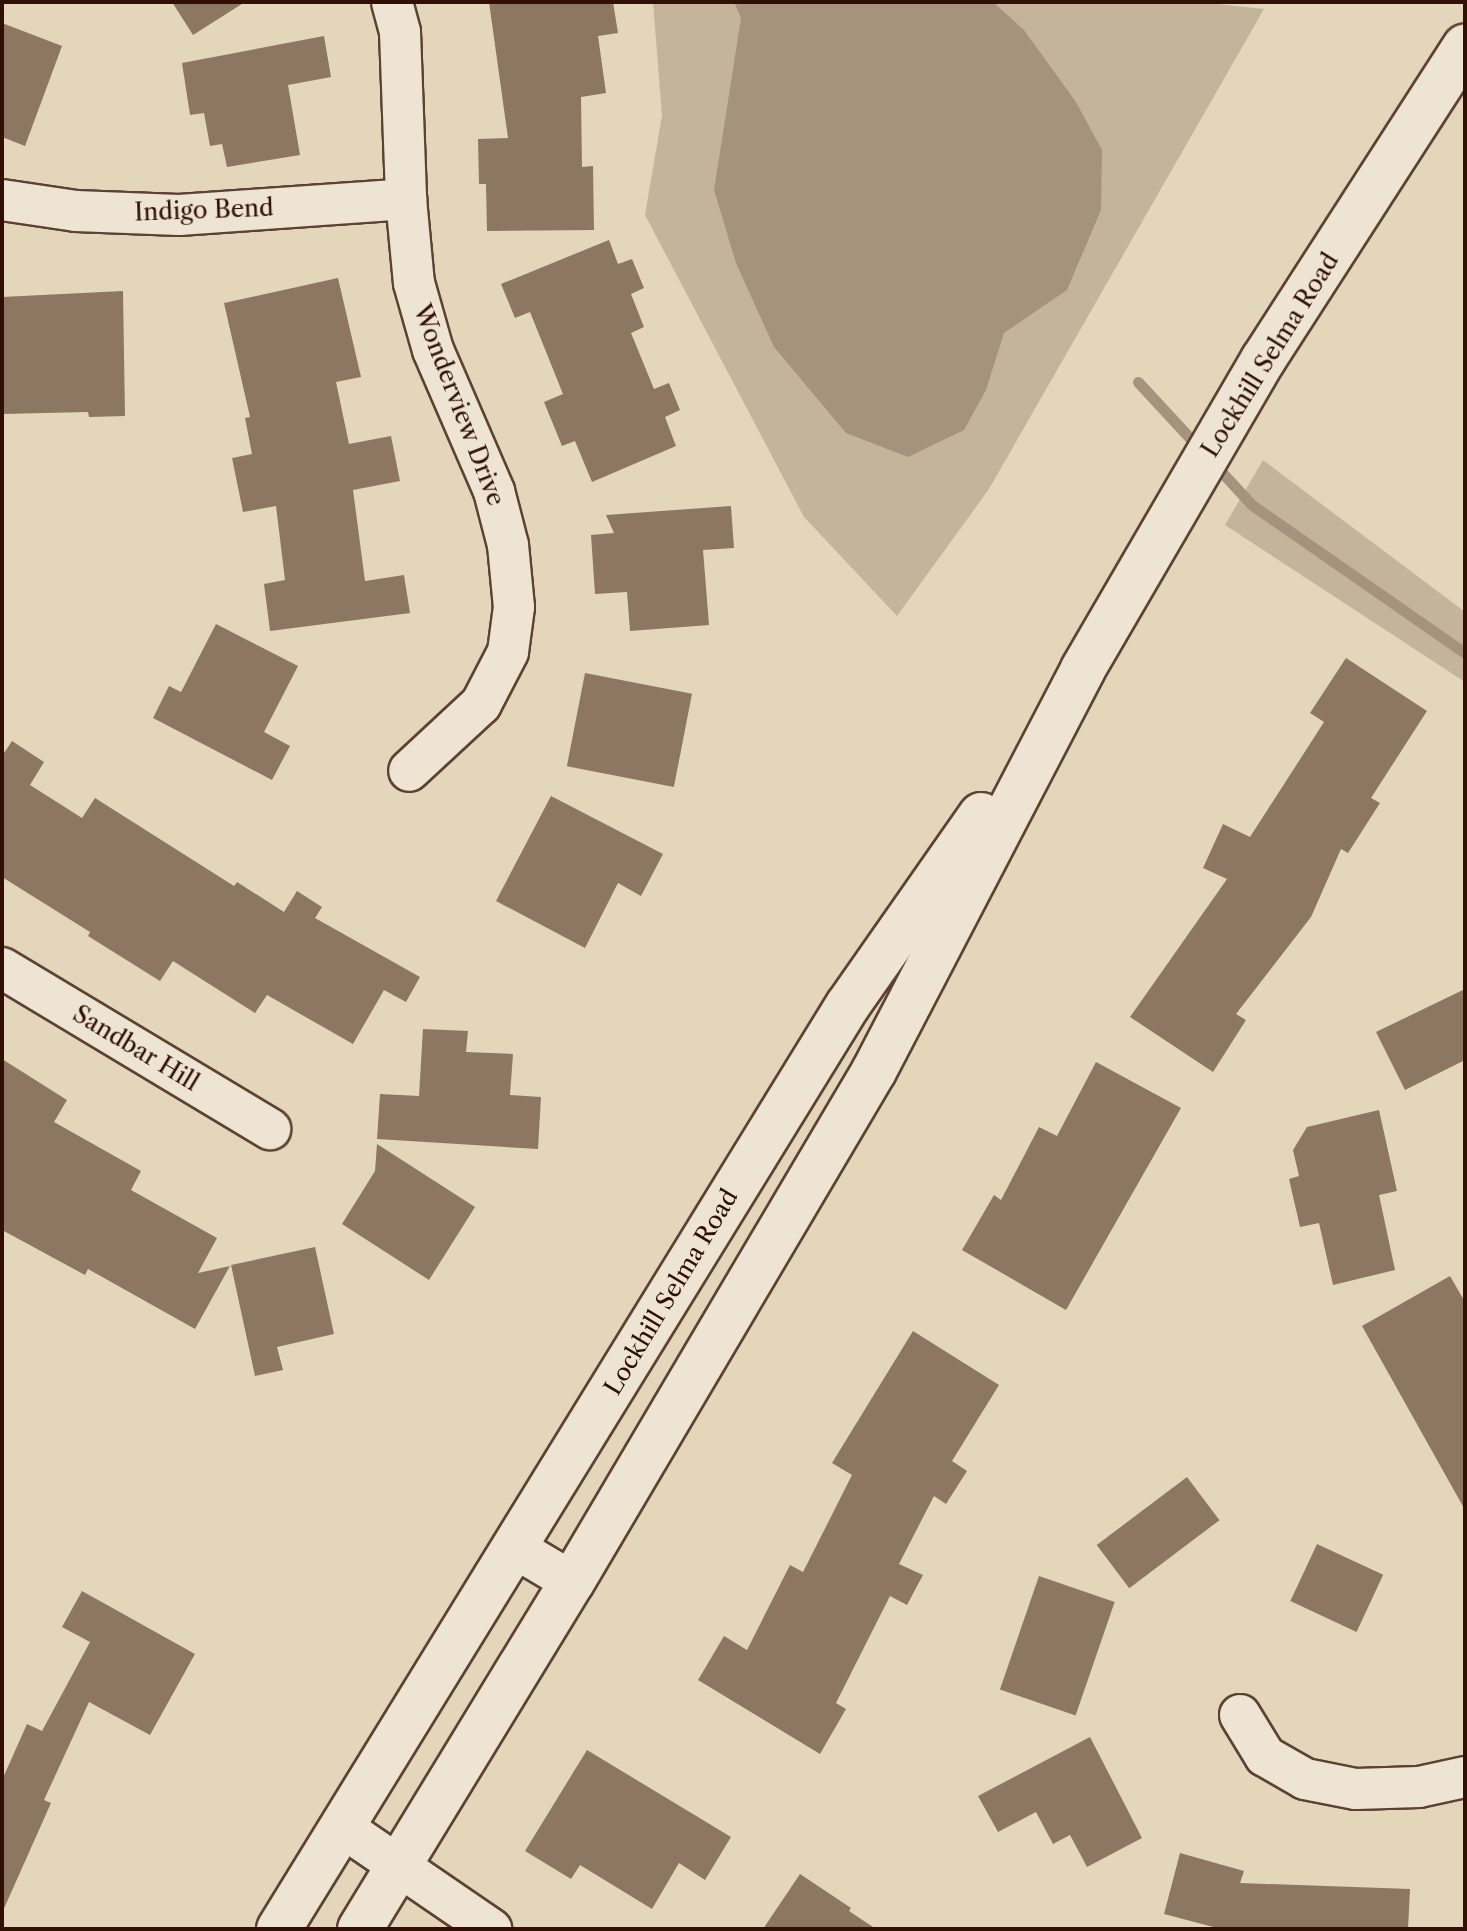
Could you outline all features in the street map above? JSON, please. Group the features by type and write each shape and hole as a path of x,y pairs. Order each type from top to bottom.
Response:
{"main road":[{"name":"Lockhill Selma Road","path":"360,1929 572,1582 874,1071 1083,669 1263,360 1465,46"},
{"name":"Lockhill Selma Road","path":"279,1929 848,1005 1083,669"}],"street":[{"name":"Wonderview Drive","path":"392,2 400,32 406,199 414,283 433,350 494,491 508,545 514,607 508,652 481,704 409,771"},
{"name":"Indigo Bend","path":"2,200 76,211 179,215 406,199"},
{"name":"Sandbar Hill","path":"2,968 270,1129"},
{"path":"515,1548 572,1582"},
{"path":"1240,1715 1265,1756 1305,1779 1356,1789 1419,1787 1465,1777"},
{"path":"342,1827 491,1929"}],"shaded area":[{"path":"653,2 1199,2 1264,9 989,489 897,616 804,517 645,215 662,115"},
{"path":"734,2 993,2 1024,30 1076,102 1102,150 1101,210 1067,290 1004,333 986,390 964,430 908,457 846,433 774,347 736,263 714,190 741,18"},
{"path":"1263,460 1465,612 1465,682 1225,525"}],"building":[{"path":"172,2 245,2 193,35"},
{"path":"489,2 613,2 618,33 598,36 606,93 581,97 582,167 593,166 594,230 487,231 486,184 479,184 478,139 508,138"},
{"path":"2,23 62,46 25,146 2,137"},
{"path":"324,36 331,77 288,85 300,155 227,167 222,144 210,146 204,113 190,115 182,63"},
{"path":"609,240 618,264 632,259 644,288 631,294 644,327 631,333 654,389 669,383 680,410 665,417 676,446 592,482 575,441 562,446 544,402 563,394 530,312 515,318 501,284"},
{"path":"338,278 361,377 336,382 349,444 391,436 400,481 353,490 365,581 404,575 410,613 270,631 264,584 285,580 276,506 243,512 232,458 252,454 245,418 250,417 224,303"},
{"path":"123,291 125,416 89,417 88,412 2,414 2,297"},
{"path":"731,506 734,548 703,550 709,625 630,631 627,592 595,594 591,535 614,533 606,515"},
{"path":"216,624 298,666 264,732 290,746 272,780 153,718 169,686 181,692"},
{"path":"1346,658 1427,711 1371,798 1380,803 1348,853 1341,849 1311,917 1236,1014 1246,1020 1213,1072 1130,1017 1227,879 1203,868 1223,824 1250,837 1324,722 1310,713"},
{"path":"585,673 692,694 674,787 567,766"},
{"path":"12,741 44,762 30,785 82,818 95,798 234,886 237,882 284,912 297,891 322,907 315,918 420,977 406,1002 384,990 353,1044 267,995 255,1013 173,961 160,981 88,936 90,932 2,877 2,756"},
{"path":"551,796 663,854 641,896 618,883 585,948 496,901"},
{"path":"1465,989 1465,1060 1405,1090 1376,1032"},
{"path":"423,1029 468,1031 466,1052 513,1054 510,1095 541,1097 538,1149 377,1139 380,1094 419,1096"},
{"path":"2,1059 67,1100 54,1122 141,1171 131,1190 217,1238 198,1273 230,1266 195,1329 88,1269 85,1275 2,1230"},
{"path":"1096,1062 1181,1108 1066,1310 962,1250 994,1195 1001,1200 1039,1127 1057,1136"},
{"path":"1379,1110 1397,1191 1379,1195 1395,1270 1333,1285 1319,1223 1300,1227 1289,1179 1299,1176 1293,1150 1307,1127"},
{"path":"377,1144 475,1207 429,1280 342,1224 375,1171"},
{"path":"315,1247 334,1334 277,1347 283,1370 255,1376 231,1265"},
{"path":"1450,1276 1465,1302 1465,1510 1362,1326"},
{"path":"913,1331 999,1385 952,1461 967,1471 946,1504 934,1496 899,1564 923,1575 907,1605 890,1596 836,1703 846,1709 820,1754 698,1680 724,1636 747,1650 790,1565 803,1572 852,1475 832,1463"},
{"path":"1187,1477 1219,1520 1129,1588 1097,1545"},
{"path":"1317,1544 1383,1575 1357,1632 1290,1601"},
{"path":"1039,1576 1115,1602 1076,1716 1000,1689"},
{"path":"82,1591 195,1654 150,1735 89,1702 44,1800 51,1803 2,1913 2,1780 27,1724 42,1731 90,1642 62,1627"},
{"path":"1090,1737 1142,1838 1087,1867 1070,1835 1053,1844 1036,1812 998,1832 978,1796"},
{"path":"587,1750 731,1837 705,1880 679,1863 652,1909 580,1865 571,1879 525,1851"},
{"path":"1180,1853 1244,1871 1240,1883 1410,1889 1408,1929 1221,1929 1164,1914"},
{"path":"800,1874 851,1908 849,1911 876,1929 763,1929"}],"waterway":[{"path":"1138,382 1200,449"},
{"path":"1215,465 1252,505 1465,653"}]}
